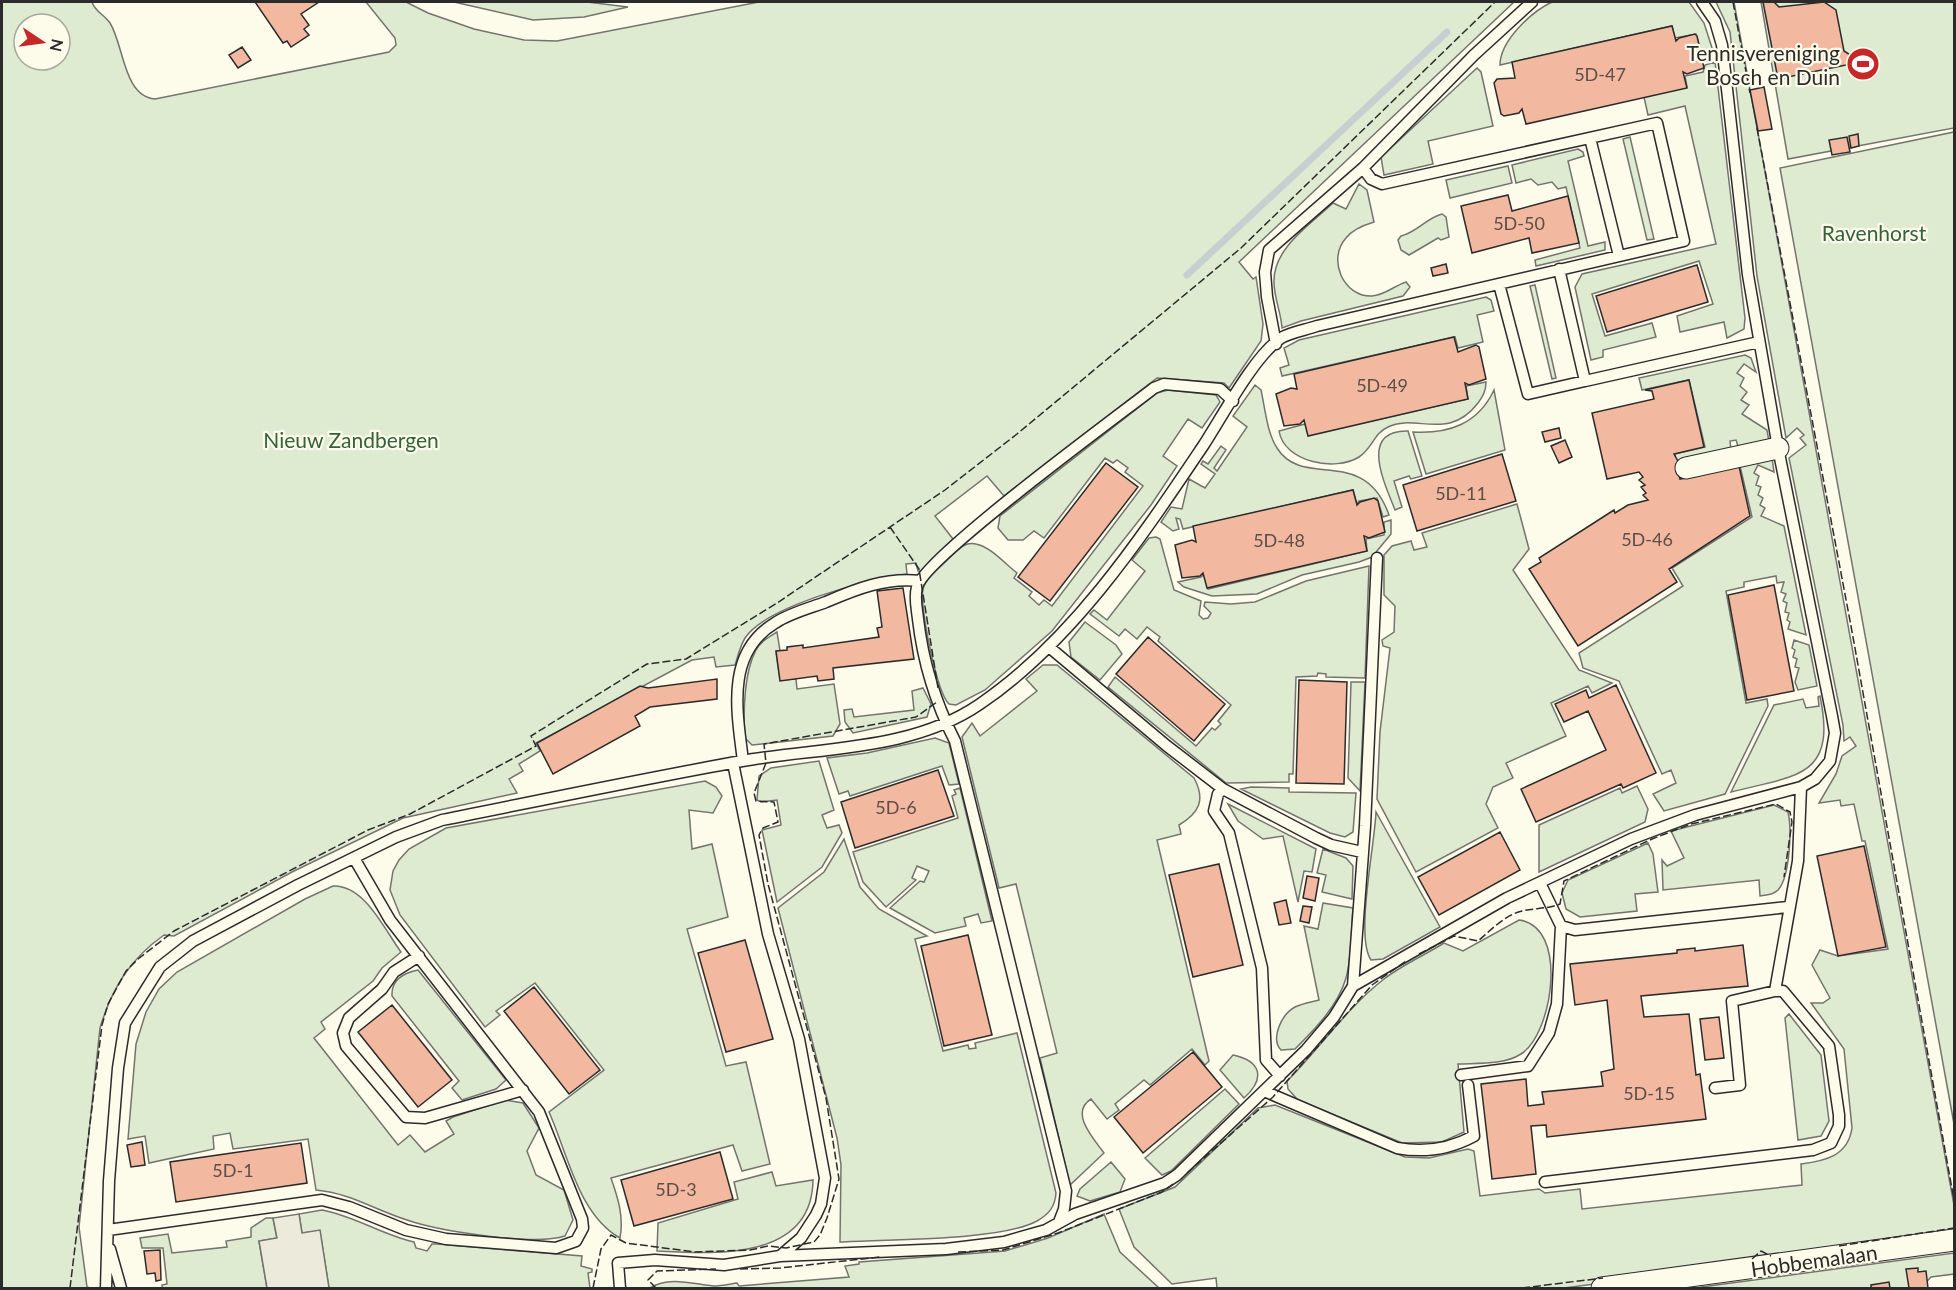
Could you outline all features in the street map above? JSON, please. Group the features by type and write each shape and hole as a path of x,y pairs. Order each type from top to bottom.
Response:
{"street":[{"path":"1686,468 1778,448"},
{"name":"Hobbemalaan","path":"1602,1288 1954,1240"}],"lane":[{"path":"1276,344 1266,297 1265,272 1269,250 1363,168 1474,55 1532,2"},
{"path":"1353,986 1507,898 1630,839 1677,821 1801,787 1815,779 1830,761 1835,733 1778,448 1748,275 1727,74 1715,21 1702,2"},
{"path":"106,1288 104,1268 108,1235 109,1182 118,1068 125,1023 160,967 193,940 396,837 442,820 738,762 882,741 946,722 982,703 1060,637 1159,510 1254,368 1282,337 1317,326 1684,241 1657,123 1382,184 1371,179 1363,168"},
{"path":"1590,138 1619,256"},
{"path":"1559,270 1585,381"},
{"path":"1499,284 1527,394 1759,342"},
{"path":"1059,1222 1064,1209 1066,1191 955,741 923,657 916,600 920,581 965,536 1154,388 1164,384 1220,389 1233,401"},
{"path":"620,1288 618,1263 655,1260 724,1265 780,1256 982,1245 1026,1237 1059,1222 1171,1180 1280,1076 1334,1017 1353,986 1377,558"},
{"path":"780,1256 801,1238 816,1215 821,1204 825,1178 799,1039 768,934 738,762 737,684 749,645 776,622 866,585 907,579 920,581"},
{"path":"1049,647 1167,746 1223,789 1273,817 1324,841 1362,852"},
{"path":"1774,991 1797,861 1801,787"},
{"path":"1223,789 1218,794 1214,811 1229,833 1262,968 1266,1060 1280,1076"},
{"path":"108,1235 321,1200 349,1207 406,1230 437,1237 556,1248 568,1246 576,1241 583,1228 582,1219 539,1112 390,920 354,858"},
{"path":"1461,1075 1528,1066 1550,1033 1560,978 1561,926 1540,883"},
{"path":"1561,926 1575,930 1788,907"},
{"path":"419,956 394,972 381,989 349,1018 343,1033 346,1046 406,1117 425,1118 523,1090"},
{"path":"1545,1182 1813,1150 1831,1143 1839,1126 1829,1046 1783,991 1732,1001 1740,1085 1715,1088"},
{"path":"1264,1091 1397,1148 1419,1151 1446,1147 1474,1136 1468,1085"},
{"path":"108,1235 121,1288"}],"green space":[{"name":"Nieuw Zandbergen","path":"2,2 92,2 115,32 130,79 136,89 144,96 155,99 389,52 396,45 395,38 366,2 406,2 428,13 474,29 524,40 557,41 759,2 1514,2 1239,262 1253,279 1256,277 1263,324 1261,341 1229,388 1224,383 1157,378 1004,496 987,476 935,516 953,539 921,571 918,571 916,563 906,564 907,574 845,588 795,605 774,615 756,626 745,638 735,665 716,667 714,657 692,660 536,743 540,751 519,764 523,771 509,779 517,793 403,818 292,872 174,936 164,935 152,944 132,964 117,987 100,1028 79,1227 87,1287 90,1288 2,1288"},
{"path":"454,2 587,2 628,7 584,17 533,20"},
{"path":"1552,2 1689,2 1704,23 1713,51 1702,53 1696,34 1675,38 1672,26 1500,65 1505,46 1518,28"},
{"path":"1716,2 1734,2 1954,1205 1954,1237 1564,1288 1217,1288 1216,1278 1172,1284 1134,1247 1119,1209 1175,1187 1258,1108 1275,1105 1405,1157 1429,1158 1468,1149 1474,1151 1480,1196 1539,1189 1545,1193 1580,1189 1582,1209 1802,1185 1801,1164 1827,1159 1840,1151 1850,1137 1852,1128 1844,1049 1811,1003 1823,1003 1830,998 1812,965 1820,950 1838,956 1888,949 1865,841 1862,841 1854,804 1841,806 1840,800 1819,803 1836,774 1842,756 1856,746 1850,737 1844,741 1843,725 1789,458 1806,445 1800,438 1804,435 1797,428 1786,438 1757,276 1730,32"},
{"name":"Tennisvereniging Bosch en Duin","path":"1761,2 1954,2 1954,128 1788,159"},
{"path":"1715,62 1745,318 1744,329 1727,338 1724,322 1680,332 1677,316 1713,304 1699,261 1592,294 1605,336 1652,323 1656,337 1603,350 1603,357 1591,360 1575,287 1582,274 1716,244 1685,106 1648,115 1644,97 1687,87 1685,76 1703,72 1705,65"},
{"path":"1477,68 1481,72 1493,126 1428,141 1433,164 1384,175 1381,157"},
{"name":"Ravenhorst","path":"1954,132 1954,1124 1780,168"},
{"path":"1630,137 1654,239 1647,240 1623,139"},
{"path":"1578,149 1583,152 1584,156 1568,161 1588,246 1605,242 1605,250 1536,266 1535,260 1580,248 1566,187 1558,189 1552,182 1538,185 1531,179 1516,183 1512,165"},
{"path":"1508,166 1512,183 1450,198 1446,180"},
{"path":"1359,184 1367,190 1374,222 1352,233 1340,247 1338,266 1341,275 1346,284 1362,295 1377,295 1406,282 1410,287 1403,296 1301,321 1282,328 1274,282 1275,270 1280,258 1304,228 1333,203 1346,209"},
{"path":"1442,214 1446,217 1449,237 1441,240 1438,238 1409,255 1401,250 1398,240 1401,236"},
{"path":"1535,285 1556,378 1552,379 1530,286"},
{"path":"1486,297 1491,300 1494,311 1477,315 1483,342 1458,348 1455,337 1282,376 1280,368 1289,365 1284,348 1299,340"},
{"path":"1745,355 1751,358 1756,372 1744,364 1737,373 1744,378 1740,386 1747,392 1741,400 1749,405 1742,414 1767,430 1769,442 1739,449 1736,440 1730,441 1731,451 1680,463 1676,461 1675,454 1705,447 1689,380 1642,390 1639,378"},
{"path":"1486,382 1481,398 1467,415 1444,424 1410,423 1388,427 1379,433 1359,457 1337,464 1324,464 1300,457 1283,442 1279,431 1305,424 1309,435 1468,399 1466,386"},
{"path":"1255,385 1261,390 1274,442 1288,460 1302,466 1349,474 1365,480 1378,493 1389,515 1383,517 1377,498 1359,501 1357,504 1353,490 1183,529 1180,519 1176,518 1179,529 1173,531 1161,522 1171,507 1182,509 1189,479 1205,488 1215,474 1201,464 1203,461 1208,464 1221,446 1226,450 1214,468 1217,471 1247,427 1233,416"},
{"path":"1168,390 1216,395 1220,402 1202,428 1188,419 1163,456 1177,466 1151,505 1052,631 985,690 956,705 949,704 939,684 926,630 922,598 927,580 961,547 972,543 992,552 1017,573 1014,578 1032,592 1029,596 1039,605 1044,600 1052,606 1143,486 1125,472 1128,468 1117,460 1113,463 1105,458 1044,538 1034,531 1023,540 1008,540 998,528 1000,516 1157,393"},
{"path":"1494,390 1505,450 1426,474 1413,432 1450,429 1471,419 1480,411"},
{"path":"1408,431 1422,476 1411,479 1409,476 1394,481 1402,507 1395,510 1382,473 1379,449 1383,439 1393,433"},
{"path":"1772,458 1774,472 1758,465 1754,473 1759,476 1756,485 1761,487 1758,495 1763,498 1760,505 1765,508 1761,516 1784,526 1806,635 1788,629 1789,613 1785,612 1787,603 1783,601 1786,594 1781,592 1784,582 1777,583 1776,576 1744,582 1744,587 1726,591 1746,703 1767,699 1768,706 1725,794 1664,811 1653,794 1676,783 1671,770 1662,774 1619,681 1583,668 1579,653 1683,586 1672,568 1752,517 1740,466"},
{"path":"1517,504 1529,549 1513,570 1579,670 1612,683 1592,693 1588,686 1551,703 1566,736 1506,763 1513,778 1493,787 1486,804 1498,828 1416,872 1377,799 1380,732 1390,648 1383,646 1382,640 1394,632 1395,606 1384,595 1384,555 1392,546 1411,541 1414,550 1427,547 1422,533"},
{"path":"1391,520 1391,534 1372,557 1302,575 1257,594 1212,596 1184,587 1178,582 1201,577 1204,574 1208,589 1367,551 1366,539 1384,535 1384,522"},
{"path":"1149,538 1160,539 1174,590 1201,601 1199,615 1203,619 1208,618 1211,613 1204,606 1205,602 1231,604 1255,602 1306,581 1369,566 1365,678 1326,677 1326,674 1318,673 1317,676 1296,677 1293,774 1289,774 1289,782 1226,783 1108,687 1115,677 1196,746 1212,728 1215,730 1221,724 1218,721 1231,705 1158,641 1160,637 1147,627 1137,639 1125,629 1119,636 1090,614 1094,610 1107,620 1145,571 1132,560"},
{"path":"1085,622 1116,645 1122,654 1100,680 1071,657 1069,642"},
{"path":"777,632 780,651 776,652 780,680 796,679 797,689 834,684 840,724 833,736 752,745 745,738 745,693 752,659 760,645"},
{"path":"1794,640 1809,645 1817,686 1798,690 1795,682 1799,668 1795,667 1797,659 1793,657"},
{"path":"1043,665 1057,665 1194,778 1200,793 1196,811 1179,825 1181,834 1157,840 1209,1061 1205,1065 1192,1049 1150,1085 1144,1080 1115,1104 1119,1110 1107,1119 1091,1099 1082,1111 1083,1119 1104,1153 1070,1185 1040,1058 1057,1053 1016,884 999,888 962,737 972,723 980,736 1037,691 1026,679"},
{"path":"1351,682 1365,682 1360,791 1348,778"},
{"path":"923,688 931,704 927,717 853,733 845,722 844,710 852,709 854,717 914,710 912,691"},
{"path":"1820,696 1824,723 1823,743 1817,758 1807,768 1793,776 1731,792 1774,705 1803,699 1806,708 1819,706 1818,697"},
{"path":"935,738 949,743 959,784 949,785 942,766 850,796 848,791 839,794 827,758 867,753"},
{"path":"819,761 834,810 822,815 827,828 839,825 842,833 822,867 777,902 762,830 781,825 777,800 761,802 757,800 759,776 771,768"},
{"path":"705,781 716,787 722,796 713,813 689,810 692,849 712,844 728,917 687,929 726,1066 746,1062 770,1164 742,1171 733,1145 611,1178 621,1215 620,1238 594,1214 584,1199 549,1112 604,1070 535,983 496,1011 500,1015 485,1027 400,915 390,890 393,871 409,849 446,828"},
{"path":"1637,786 1648,809 1645,822 1539,872 1539,825 1620,788 1622,793"},
{"path":"960,788 992,921 981,923 978,914 964,918 966,926 935,933 890,908 920,881 924,882 929,871 917,866 912,878 916,880 886,907 863,882 853,852 958,818 952,796 956,794 954,790"},
{"path":"1289,788 1289,792 1356,793 1353,832 1345,837 1330,833 1241,789"},
{"path":"1228,804 1316,849 1312,872 1304,871 1298,902 1283,836 1263,839 1238,821"},
{"path":"1774,805 1788,812 1790,830 1785,875 1776,892 1760,896 1759,880 1663,890 1662,860 1667,866 1684,858 1671,831"},
{"path":"1376,812 1440,927 1383,959 1371,960 1365,932 1365,912"},
{"path":"844,839 860,887 879,909 927,936 915,939 943,1051 968,1045 969,1049 976,1048 975,1043 1017,1033 1056,1193 1051,1210 1037,1221 1020,1228 971,1236 840,1242 841,1165 837,1138 778,908 824,872"},
{"path":"1648,843 1653,854 1658,892 1635,894 1637,911 1580,917 1566,909 1562,893 1568,880"},
{"path":"1323,849 1346,858 1353,866 1352,899 1322,892 1326,875 1317,873"},
{"path":"333,886 344,888 364,900 401,952 382,968 373,981 321,1022 325,1029 314,1038 398,1145 410,1135 425,1152 454,1134 446,1121 453,1117 505,1100 523,1103 539,1128 527,1151 536,1175 564,1190 573,1220 565,1236 551,1239 510,1238 441,1229 395,1216 351,1198 316,1190 308,1139 233,1149 230,1133 213,1136 214,1149 149,1163 145,1136 128,1139 136,1044 146,1012 159,989 177,972 305,899"},
{"path":"1323,903 1353,908 1346,978 1332,1007 1318,1025 1295,1049 1281,1050 1277,1033 1286,1015 1295,1007 1319,1000 1304,926 1318,929"},
{"path":"1519,920 1535,927 1545,941 1550,960 1551,982 1548,1004 1532,1043 1521,1054 1499,1062 1458,1064 1464,1132 1442,1142 1402,1143 1298,1100 1288,1089 1287,1081 1347,1013 1384,979 1444,943 1463,951"},
{"path":"418,970 506,1080 496,1089 462,1100 452,1088 459,1081 392,996 392,990 399,978"},
{"path":"1789,1014 1821,1055 1829,1121 1821,1136 1798,1140 1785,1018"},
{"path":"1233,1055 1250,1061 1257,1071 1256,1084 1244,1098 1220,1070"},
{"path":"1225,1089 1239,1104 1171,1171 1162,1175 1145,1158"},
{"path":"1111,1162 1125,1179 1120,1192 1090,1201 1077,1196 1080,1189"},
{"path":"772,1172 776,1186 813,1180 808,1206 796,1226 778,1239 756,1247 732,1251 706,1253 657,1251 658,1223 738,1199 734,1182"},
{"path":"322,1210 414,1242 416,1248 427,1251 432,1244 437,1244 582,1256 581,1266 592,1269 592,1272 588,1273 590,1288 329,1288 320,1231 302,1233 299,1214"},
{"path":"1104,1214 1120,1252 1159,1288 650,1288 665,1282 713,1286 737,1283 739,1286 849,1277 845,1266 859,1264 859,1262 1005,1251 1048,1238"},
{"path":"266,1218 273,1218 277,1238 259,1241 267,1288 162,1288 162,1285 167,1284 163,1248 142,1248 140,1238 168,1234 172,1253 227,1247 226,1241 251,1237 251,1228"},
{"path":"1954,1253 1954,1274 1931,1277 1921,1288 1694,1288"}],"shaded area":[{"path":"299,1214 302,1233 320,1230 329,1288 267,1288 259,1241 277,1238 273,1218"}],"building":[{"path":"255,2 319,2 301,14 309,25 304,29 309,35 291,47 287,41 283,43"},
{"path":"1763,2 1774,2 1779,7 1824,2 1836,10 1844,51 1861,62 1778,79"},
{"path":"1672,26 1676,41 1695,34 1697,36 1704,68 1687,74 1683,72 1687,88 1526,124 1522,109 1519,113 1504,116 1501,114 1494,83 1497,79 1515,78 1512,62"},
{"path":"242,47 251,60 238,68 229,55"},
{"path":"1764,87 1772,129 1758,131 1750,90"},
{"path":"1858,134 1859,146 1851,148 1849,136"},
{"path":"1847,137 1850,152 1832,155 1829,140"},
{"path":"1508,195 1512,211 1568,196 1579,243 1532,253 1529,238 1472,253 1461,206"},
{"path":"1446,264 1448,273 1433,276 1431,268"},
{"path":"1697,265 1708,302 1607,332 1596,296"},
{"path":"1454,337 1458,352 1476,345 1479,347 1486,379 1469,385 1465,383 1468,399 1308,436 1304,420 1300,424 1284,426 1276,394 1291,388 1297,389 1294,374"},
{"path":"1689,380 1704,447 1674,454 1679,463 1676,464 1680,479 1739,466 1750,516 1669,569 1677,582 1578,646 1529,569 1541,562 1539,558 1614,510 1615,513 1628,505 1648,500 1643,495 1646,493 1641,487 1645,485 1639,480 1643,477 1639,472 1607,479 1592,413 1654,399 1652,391 1645,390"},
{"path":"1559,428 1561,438 1545,442 1542,432"},
{"path":"1565,440 1572,457 1559,463 1551,446"},
{"path":"1502,454 1516,501 1417,531 1403,485"},
{"path":"1106,463 1138,487 1050,601 1018,577"},
{"path":"1353,490 1357,505 1374,498 1378,501 1385,532 1369,538 1364,536 1367,551 1207,588 1203,573 1200,576 1182,578 1175,545 1192,540 1196,542 1193,526"},
{"path":"1774,585 1794,691 1747,700 1728,595"},
{"path":"903,588 914,659 833,668 834,679 818,681 817,676 780,681 776,651 787,650 787,647 803,645 803,648 879,637 877,628 882,627 877,591"},
{"path":"1148,637 1225,704 1194,741 1116,674"},
{"path":"717,679 717,699 650,707 635,716 640,726 553,774 537,743 640,686 648,688"},
{"path":"1299,680 1347,682 1344,784 1296,783"},
{"path":"1616,685 1656,773 1623,788 1621,784 1536,822 1521,789 1606,750 1588,711 1564,722 1555,704 1586,690 1589,698"},
{"path":"938,770 954,816 855,848 841,802"},
{"path":"1500,832 1520,870 1439,915 1418,877"},
{"path":"1864,846 1886,947 1838,956 1817,856"},
{"path":"1219,864 1243,965 1193,977 1169,875"},
{"path":"1307,876 1319,878 1315,901 1303,898"},
{"path":"1286,900 1291,923 1279,925 1274,903"},
{"path":"1303,906 1312,907 1309,923 1300,921"},
{"path":"968,935 992,1035 944,1046 921,946"},
{"path":"745,940 773,1039 726,1052 698,953"},
{"path":"1743,945 1748,986 1641,996 1644,1017 1689,1014 1696,1075 1700,1074 1706,1119 1547,1137 1546,1125 1531,1126 1536,1174 1492,1179 1481,1084 1526,1079 1528,1106 1544,1104 1542,1092 1603,1086 1601,1072 1614,1069 1607,1000 1575,1005 1570,964 1677,953 1677,950 1695,948 1695,951"},
{"path":"534,987 600,1070 569,1094 504,1011"},
{"path":"392,1005 452,1080 418,1107 358,1032"},
{"path":"1719,1017 1724,1058 1705,1060 1700,1019"},
{"path":"1193,1052 1222,1087 1143,1153 1114,1117"},
{"path":"142,1142 145,1165 131,1167 127,1145"},
{"path":"301,1143 307,1183 176,1202 170,1162"},
{"path":"720,1152 733,1199 634,1226 621,1180"},
{"path":"160,1250 161,1280 156,1281 155,1273 147,1274 144,1251"},
{"path":"1918,1268 1918,1272 1926,1271 1928,1288 1909,1288 1906,1269"},
{"path":"1889,1282 1890,1288 1871,1288 1871,1285"}],"waterway":[{"path":"1187,275 1447,32"}],"fence":[{"path":"70,1288 102,1025 108,1004 126,971 138,959 174,931 368,830 410,814 536,746 531,736 647,664 686,659 777,603 945,490 1017,434 1241,248 1495,2"},
{"path":"1733,2 1750,93"},
{"path":"1757,128 1851,626 1954,1200"},
{"path":"890,527 919,569 938,688"},
{"path":"593,1288 601,1249 611,1235 626,1243 695,1252 750,1250 768,1246 786,1248 814,1242 820,1235 839,1179 826,1098 768,884 759,835 763,828 778,822 774,802 756,801 754,793 766,763 764,744 916,717 937,702"},
{"path":"1419,954 1454,936 1478,941 1499,923 1516,913 1560,904 1564,881 1652,839 1691,824 1776,804 1790,812 1792,822 1784,877"},
{"path":"1187,1173 1273,1097 1372,985 1406,961"},
{"path":"958,1252 1003,1250 1058,1233 1162,1192 1173,1184"},
{"path":"1839,1246 1954,1228"},
{"path":"1752,1259 1761,1251 1771,1256"},
{"path":"740,1269 780,1268 880,1257"},
{"path":"656,1288 648,1280 657,1271 716,1269"},
{"path":"1522,1288 1603,1278"}],"place":[{"name":"Tennisvereniging Bosch en Duin","path":"1863,64"}]}
